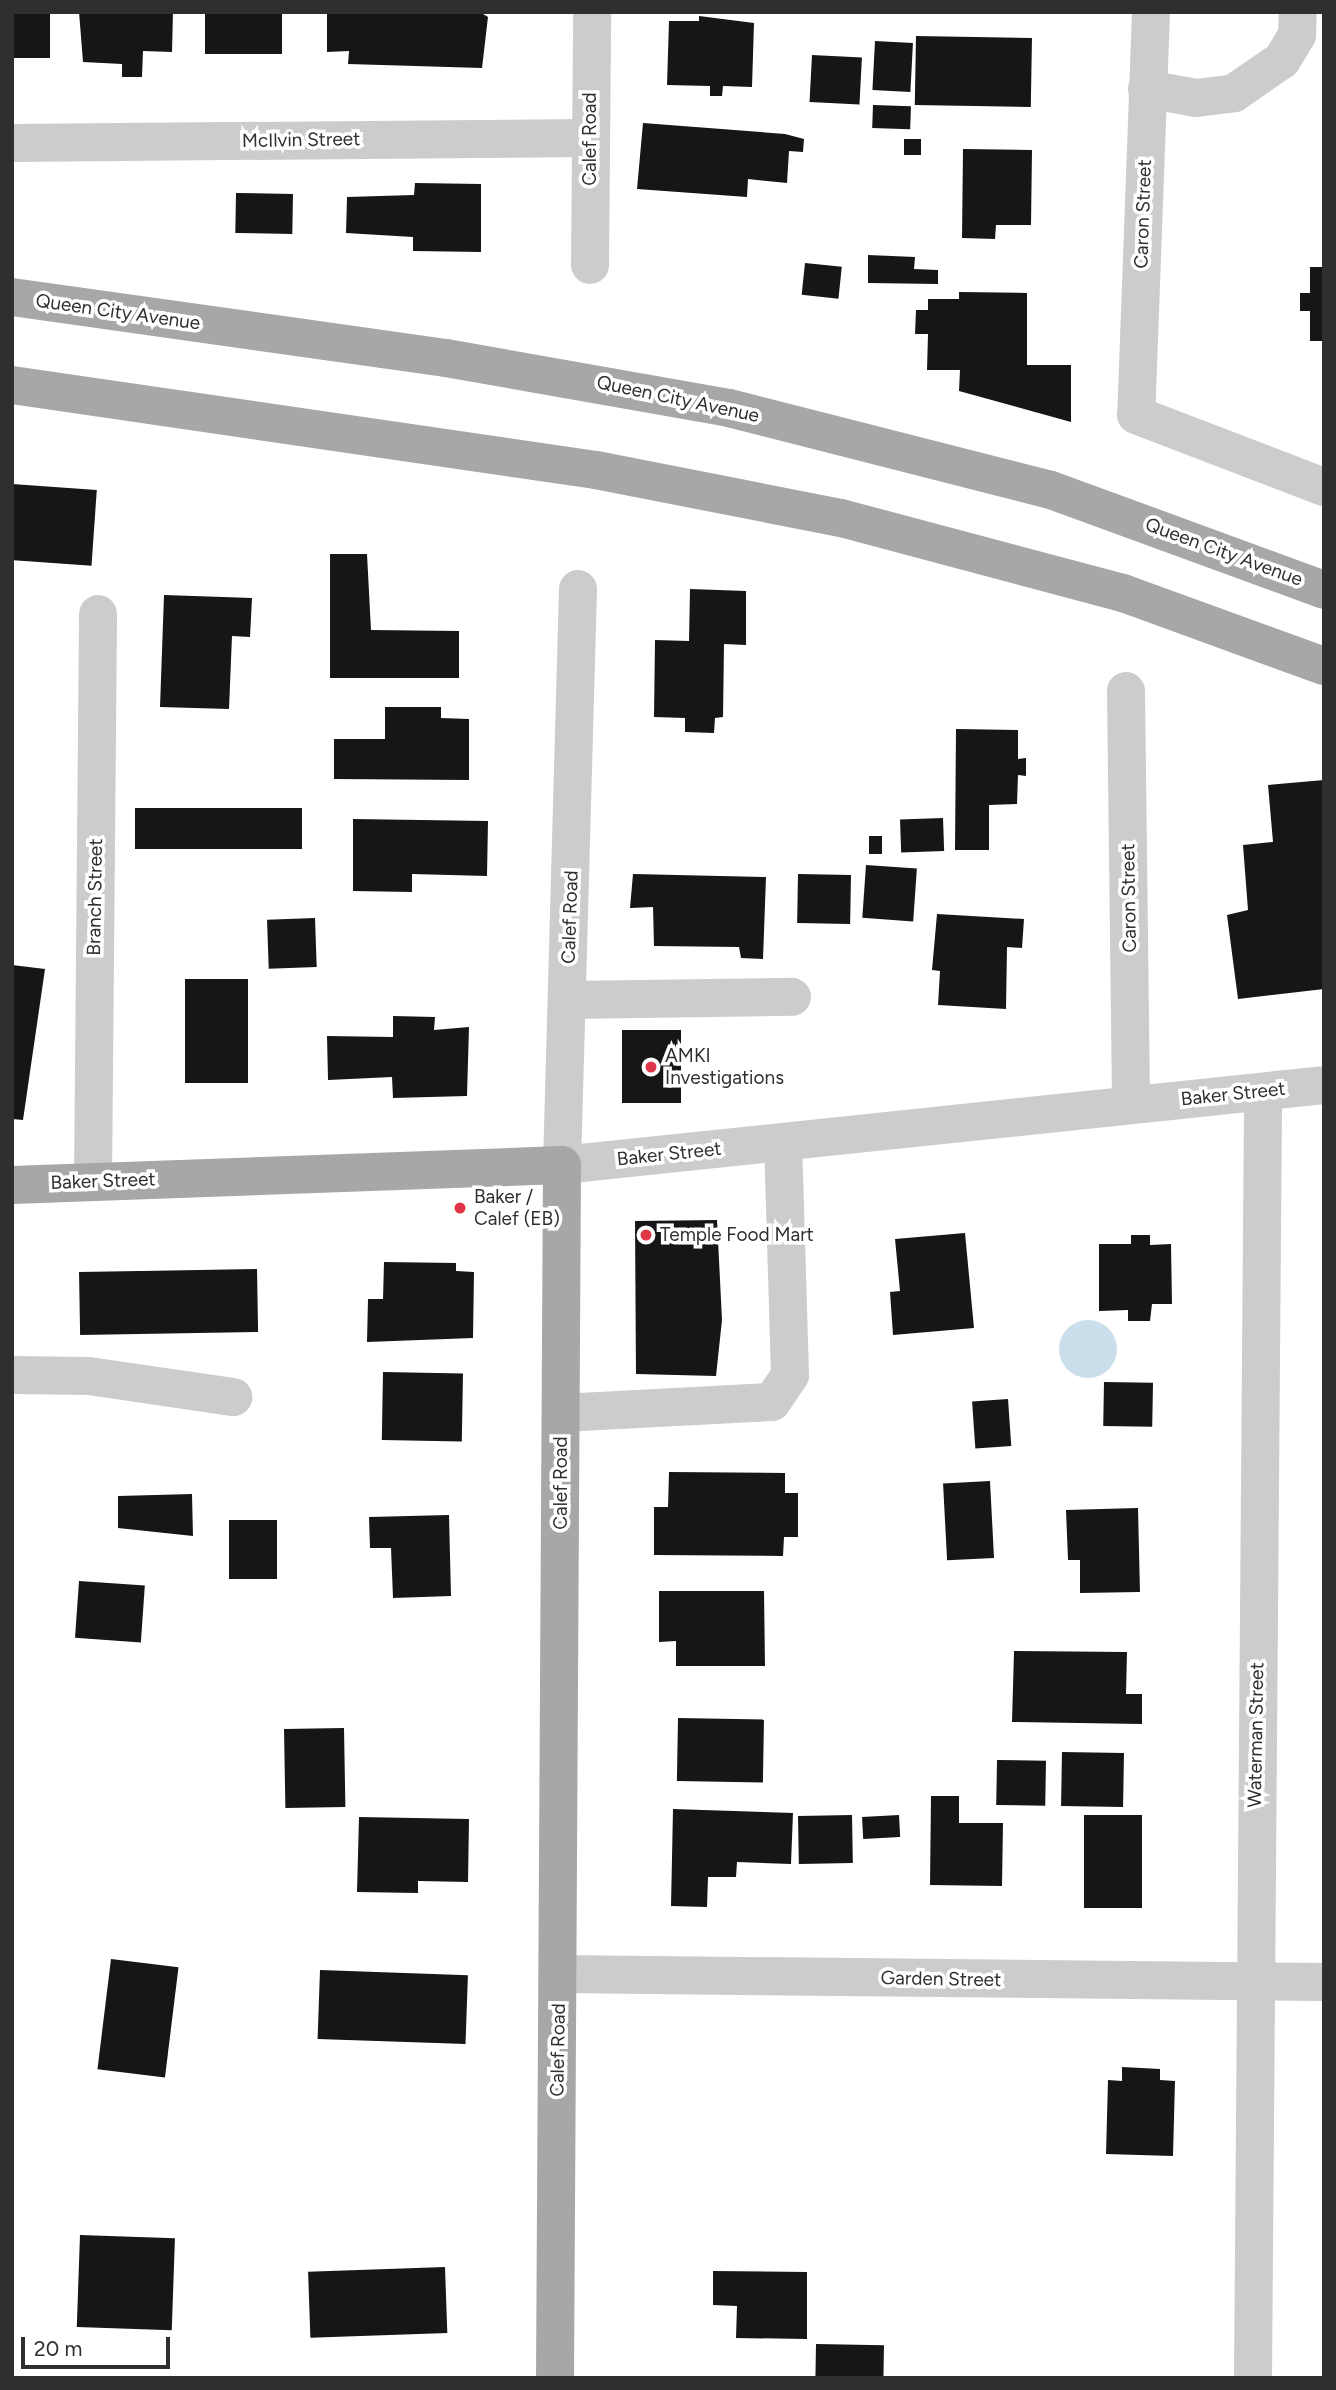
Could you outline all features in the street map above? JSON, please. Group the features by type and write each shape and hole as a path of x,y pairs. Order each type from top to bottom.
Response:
{"main road":[{"name":"Queen City Avenue","path":"12,297 446,358 729,408 1051,490 1324,590"},
{"path":"12,384 596,470 841,518 1123,593 1324,666"},
{"name":"Baker Street","path":"12,1185 562,1166"},
{"name":"Calef Road","path":"555,2378 562,1166"}],"street":[{"name":"Calef Road","path":"590,265 592,12"},
{"name":"Caron Street","path":"1151,12 1136,415 1324,487"},
{"path":"1147,89 1196,98 1234,93 1282,60 1297,35 1298,12"},
{"name":"McIlvin Street","path":"12,143 589,138"},
{"name":"Calef Road","path":"562,1166 578,589"},
{"name":"Branch Street","path":"93,1181 98,614"},
{"name":"Caron Street","path":"1126,691 1131,1104"},
{"path":"567,999 792,997"},
{"name":"Baker Street","path":"562,1166 1324,1085"},
{"name":"Waterman Street","path":"1253,2378 1253,1982 1263,1092"},
{"path":"561,1413 772,1402 790,1375 783,1142"},
{"path":"12,1375 89,1376 233,1397"},
{"name":"Garden Street","path":"559,1974 1324,1982"}],"water":[{"path":"1088,1320 1099,1322 1112,1333 1117,1349 1115,1360 1104,1373 1088,1378 1077,1376 1064,1365 1059,1349 1061,1338 1072,1325"}],"building":[{"path":"12,12 50,12 50,58 12,58"},
{"path":"79,12 173,12 172,52 143,51 142,77 122,77 122,64 83,62"},
{"path":"205,12 282,12 282,54 205,54"},
{"path":"327,12 483,14 488,17 482,68 348,64 349,51 327,52"},
{"path":"699,16 754,23 752,87 723,86 722,96 710,96 710,86 667,85 669,21 699,21"},
{"path":"916,36 1032,38 1031,107 915,105"},
{"path":"875,41 913,43 910,92 872,90"},
{"path":"812,55 862,58 859,105 810,102"},
{"path":"873,105 911,106 910,129 872,128"},
{"path":"643,123 785,134 804,139 803,152 789,151 787,183 748,179 747,197 637,189"},
{"path":"904,139 921,139 921,155 904,155"},
{"path":"963,149 1032,150 1031,225 996,225 995,239 962,238"},
{"path":"415,183 481,184 481,252 413,251 413,237 346,233 347,197 414,195"},
{"path":"236,193 293,194 292,234 235,233"},
{"path":"868,255 915,257 914,269 938,270 938,284 868,283"},
{"path":"805,263 842,267 838,299 802,295"},
{"path":"1310,267 1324,267 1324,341 1310,341 1310,311 1300,311 1300,293 1310,293"},
{"path":"959,292 1027,293 1027,365 1071,365 1071,422 959,391 960,370 927,370 928,334 915,334 916,310 928,310 928,299 959,299"},
{"path":"12,484 97,490 91,566 12,560"},
{"path":"330,554 367,554 371,630 459,631 459,678 330,678"},
{"path":"690,589 746,591 746,645 724,644 723,717 715,718 714,733 685,732 685,718 654,717 655,640 689,641"},
{"path":"164,595 252,598 250,637 232,636 229,709 160,707"},
{"path":"385,707 441,707 441,718 469,719 469,780 334,779 334,739 385,739"},
{"path":"956,729 1018,730 1018,759 1026,758 1026,776 1018,775 1017,804 989,805 989,850 955,850"},
{"path":"1324,780 1324,989 1238,999 1227,915 1248,910 1243,845 1273,842 1268,785"},
{"path":"135,808 302,808 302,849 135,849"},
{"path":"943,818 944,851 901,852 900,820"},
{"path":"353,819 488,821 487,876 412,874 412,892 353,891"},
{"path":"869,836 882,836 882,854 869,854"},
{"path":"866,865 917,869 913,921 862,918"},
{"path":"633,874 766,877 763,959 741,958 739,947 654,946 653,907 630,908"},
{"path":"798,874 851,875 850,924 797,923"},
{"path":"937,914 1024,919 1022,948 1007,947 1006,1009 938,1005 940,971 932,970"},
{"path":"315,918 317,967 269,969 267,920"},
{"path":"12,965 45,969 23,1120 12,1119"},
{"path":"185,979 248,979 248,1083 185,1083"},
{"path":"393,1016 435,1017 434,1030 469,1027 467,1096 393,1098 392,1077 328,1080 327,1036 393,1037"},
{"name":"AMKI Investigations","path":"622,1030 681,1030 681,1103 622,1103"},
{"path":"717,1220 722,1320 716,1376 636,1374 635,1221"},
{"path":"965,1233 974,1328 893,1335 890,1292 900,1291 895,1239"},
{"path":"1131,1235 1150,1235 1150,1245 1171,1244 1172,1304 1152,1304 1150,1321 1128,1321 1128,1310 1099,1311 1099,1244 1131,1244"},
{"path":"384,1262 456,1263 456,1271 474,1272 473,1338 367,1342 368,1299 383,1299"},
{"path":"257,1269 258,1332 80,1335 79,1272"},
{"path":"383,1372 463,1373 462,1441 382,1440"},
{"path":"1104,1382 1153,1383 1152,1427 1103,1426"},
{"path":"1008,1399 1011,1446 975,1448 972,1402"},
{"path":"669,1472 785,1473 785,1493 798,1493 798,1537 784,1537 783,1556 654,1555 654,1507 668,1507"},
{"path":"990,1481 994,1558 947,1560 943,1483"},
{"path":"192,1494 193,1536 118,1528 118,1496"},
{"path":"1138,1508 1140,1592 1080,1593 1080,1560 1068,1560 1066,1510"},
{"path":"449,1515 451,1596 393,1598 391,1548 370,1548 369,1517"},
{"path":"229,1520 277,1520 277,1579 229,1579"},
{"path":"79,1581 145,1586 141,1642 75,1638"},
{"path":"659,1591 764,1591 765,1666 676,1666 676,1641 659,1642"},
{"path":"1014,1651 1127,1652 1126,1694 1142,1694 1142,1724 1012,1722"},
{"path":"678,1718 764,1720 763,1782 677,1781"},
{"path":"344,1728 345,1807 285,1808 284,1729"},
{"path":"1062,1752 1124,1753 1123,1807 1061,1806"},
{"path":"997,1760 1046,1761 1045,1806 996,1805"},
{"path":"931,1796 959,1796 959,1823 1003,1823 1002,1886 930,1885"},
{"path":"673,1809 793,1813 791,1864 737,1862 736,1877 708,1877 707,1907 671,1906"},
{"path":"852,1815 853,1863 799,1864 798,1816"},
{"path":"899,1815 900,1837 863,1839 862,1817"},
{"path":"1084,1815 1142,1815 1142,1908 1084,1908"},
{"path":"359,1817 469,1819 468,1882 418,1881 418,1893 357,1892"},
{"path":"111,1959 178,1967 165,2077 97,2069"},
{"path":"320,1970 468,1975 466,2044 318,2039"},
{"path":"1122,2067 1160,2069 1160,2080 1175,2081 1173,2156 1106,2154 1108,2080 1122,2081"},
{"path":"80,2235 175,2238 172,2330 77,2327"},
{"path":"445,2267 447,2333 310,2338 308,2272"},
{"path":"713,2271 807,2272 807,2339 736,2338 737,2306 713,2305"},
{"path":"816,2344 884,2345 883,2378 815,2378"}],"place":[{"name":"AMKI Investigations","path":"651,1067"},
{"name":"Baker / Calef (EB)","path":"460,1208"},
{"name":"Temple Food Mart","path":"646,1235"}]}
